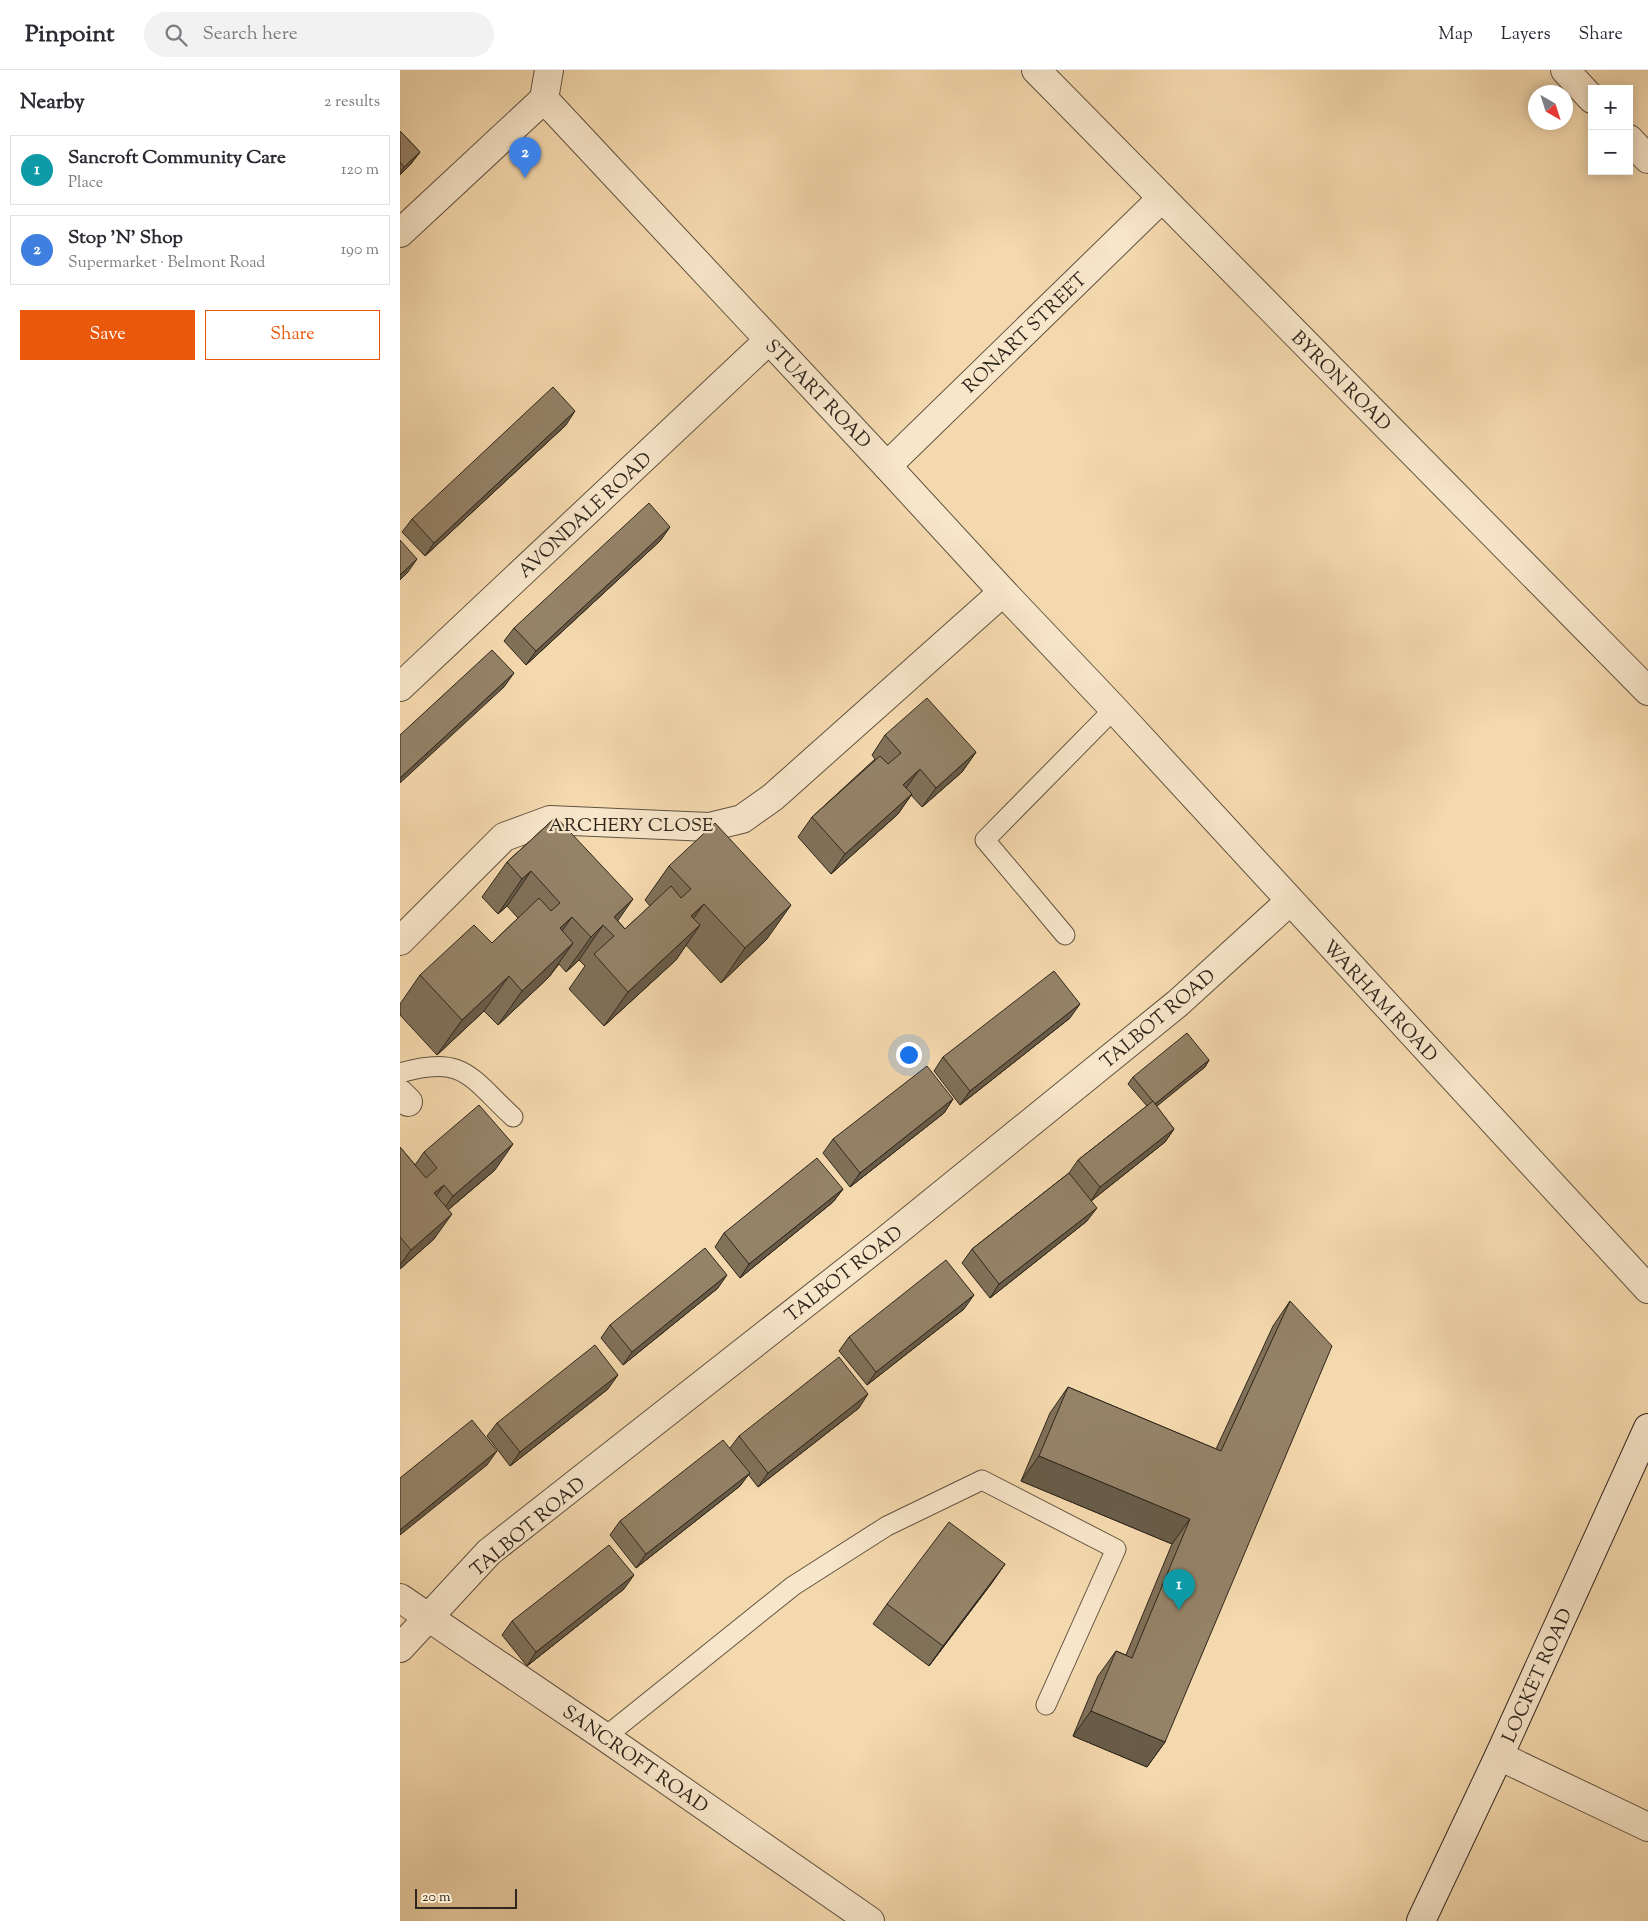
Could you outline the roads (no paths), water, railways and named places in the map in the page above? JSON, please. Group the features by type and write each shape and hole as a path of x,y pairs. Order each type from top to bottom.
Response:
{"street":[{"path":"400,233 544,99 548,70"},
{"name":"BYRON ROAD","path":"1036,70 1648,691"},
{"path":"1565,70 1588,95"},
{"name":"STUART ROAD","path":"544,99 768,341 1114,708"},
{"path":"1633,143 1648,159"},
{"name":"RONART STREET","path":"887,466 1162,198"},
{"name":"AVONDALE ROAD","path":"400,687 768,341"},
{"name":"ARCHERY CLOSE","path":"400,941 504,837 550,820 709,827 742,818 773,797 1003,592"},
{"name":"WARHAM ROAD","path":"1114,708 1648,1289"},
{"name":"TALBOT ROAD","path":"400,1648 489,1552 886,1240 1170,1010 1290,901"},
{"name":"LOCKET ROAD","path":"1421,1921 1499,1756 1648,1428"},
{"name":"SANCROFT ROAD","path":"400,1598 606,1737 870,1921"},
{"path":"1499,1756 1648,1827"}],"lane":[{"path":"1065,935 985,840 1114,708"},
{"path":"400,1072 442,1065 458,1069 463,1071 513,1117"},
{"path":"606,1737 793,1586 888,1526 982,1480 1116,1549 1046,1705"}],"place":[{"name":"Stop 'N' Shop","path":"525,178"},
{"name":"Sancroft Community Care","path":"1179,1610"}]}
